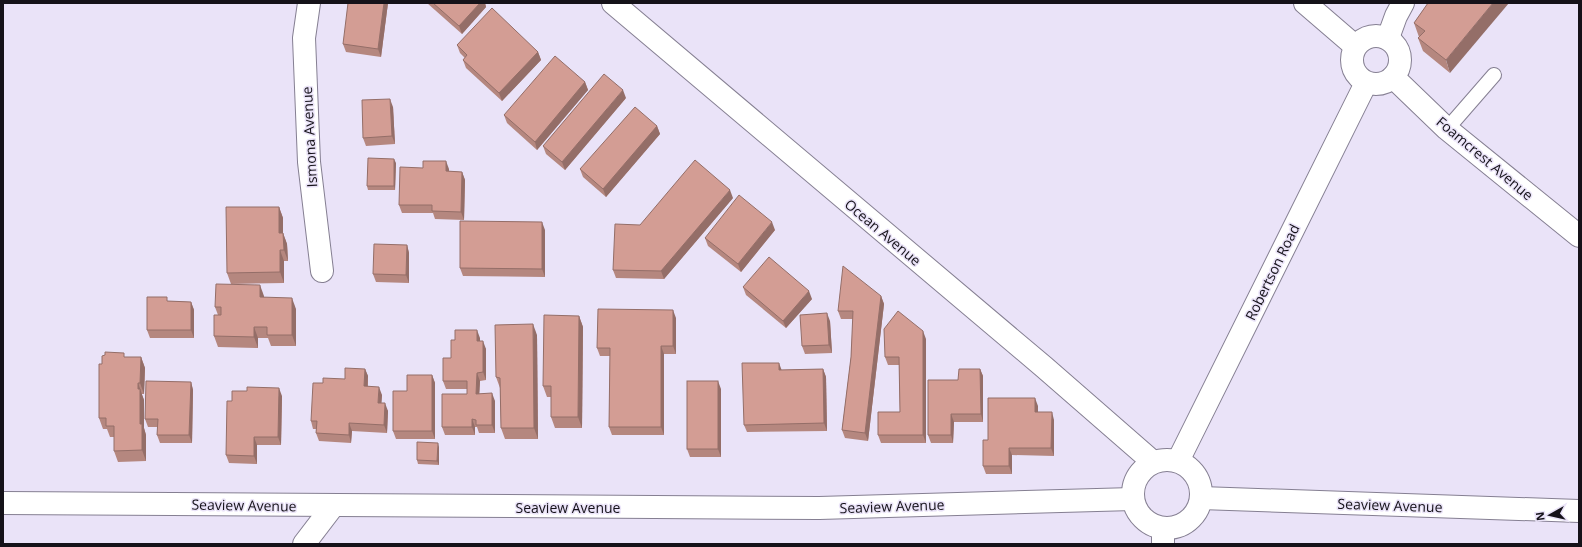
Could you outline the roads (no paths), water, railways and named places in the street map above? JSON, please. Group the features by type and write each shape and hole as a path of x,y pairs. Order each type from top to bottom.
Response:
{"street":[{"name":"Ismona Avenue","path":"309,3 304,38 309,162 322,271"},
{"name":"Ocean Avenue","path":"612,3 1032,357 1153,462"},
{"path":"1305,3 1355,46"},
{"path":"1388,38 1396,16 1403,3"},
{"path":"1379,35 1388,38 1394,43 1400,54 1401,62 1394,77 1381,84 1366,83 1358,77 1352,61 1355,46 1362,39 1369,36 1379,35"},
{"name":"Foamcrest Avenue","path":"1394,77 1447,129 1579,236"},
{"name":"Robertson Road","path":"1178,461 1366,83"},
{"path":"1166,459 1178,461 1189,467 1196,476 1201,487 1201,498 1196,512 1188,521 1163,536 1153,525 1143,519 1136,509 1133,499 1134,483 1140,471 1153,462 1166,459"},
{"name":"Seaview Avenue","path":"1201,498 1579,511"},
{"name":"Seaview Avenue","path":"3,503 819,508 1133,499"},
{"path":"304,544 333,506"}],"lane":[{"path":"1447,129 1494,75"}]}
